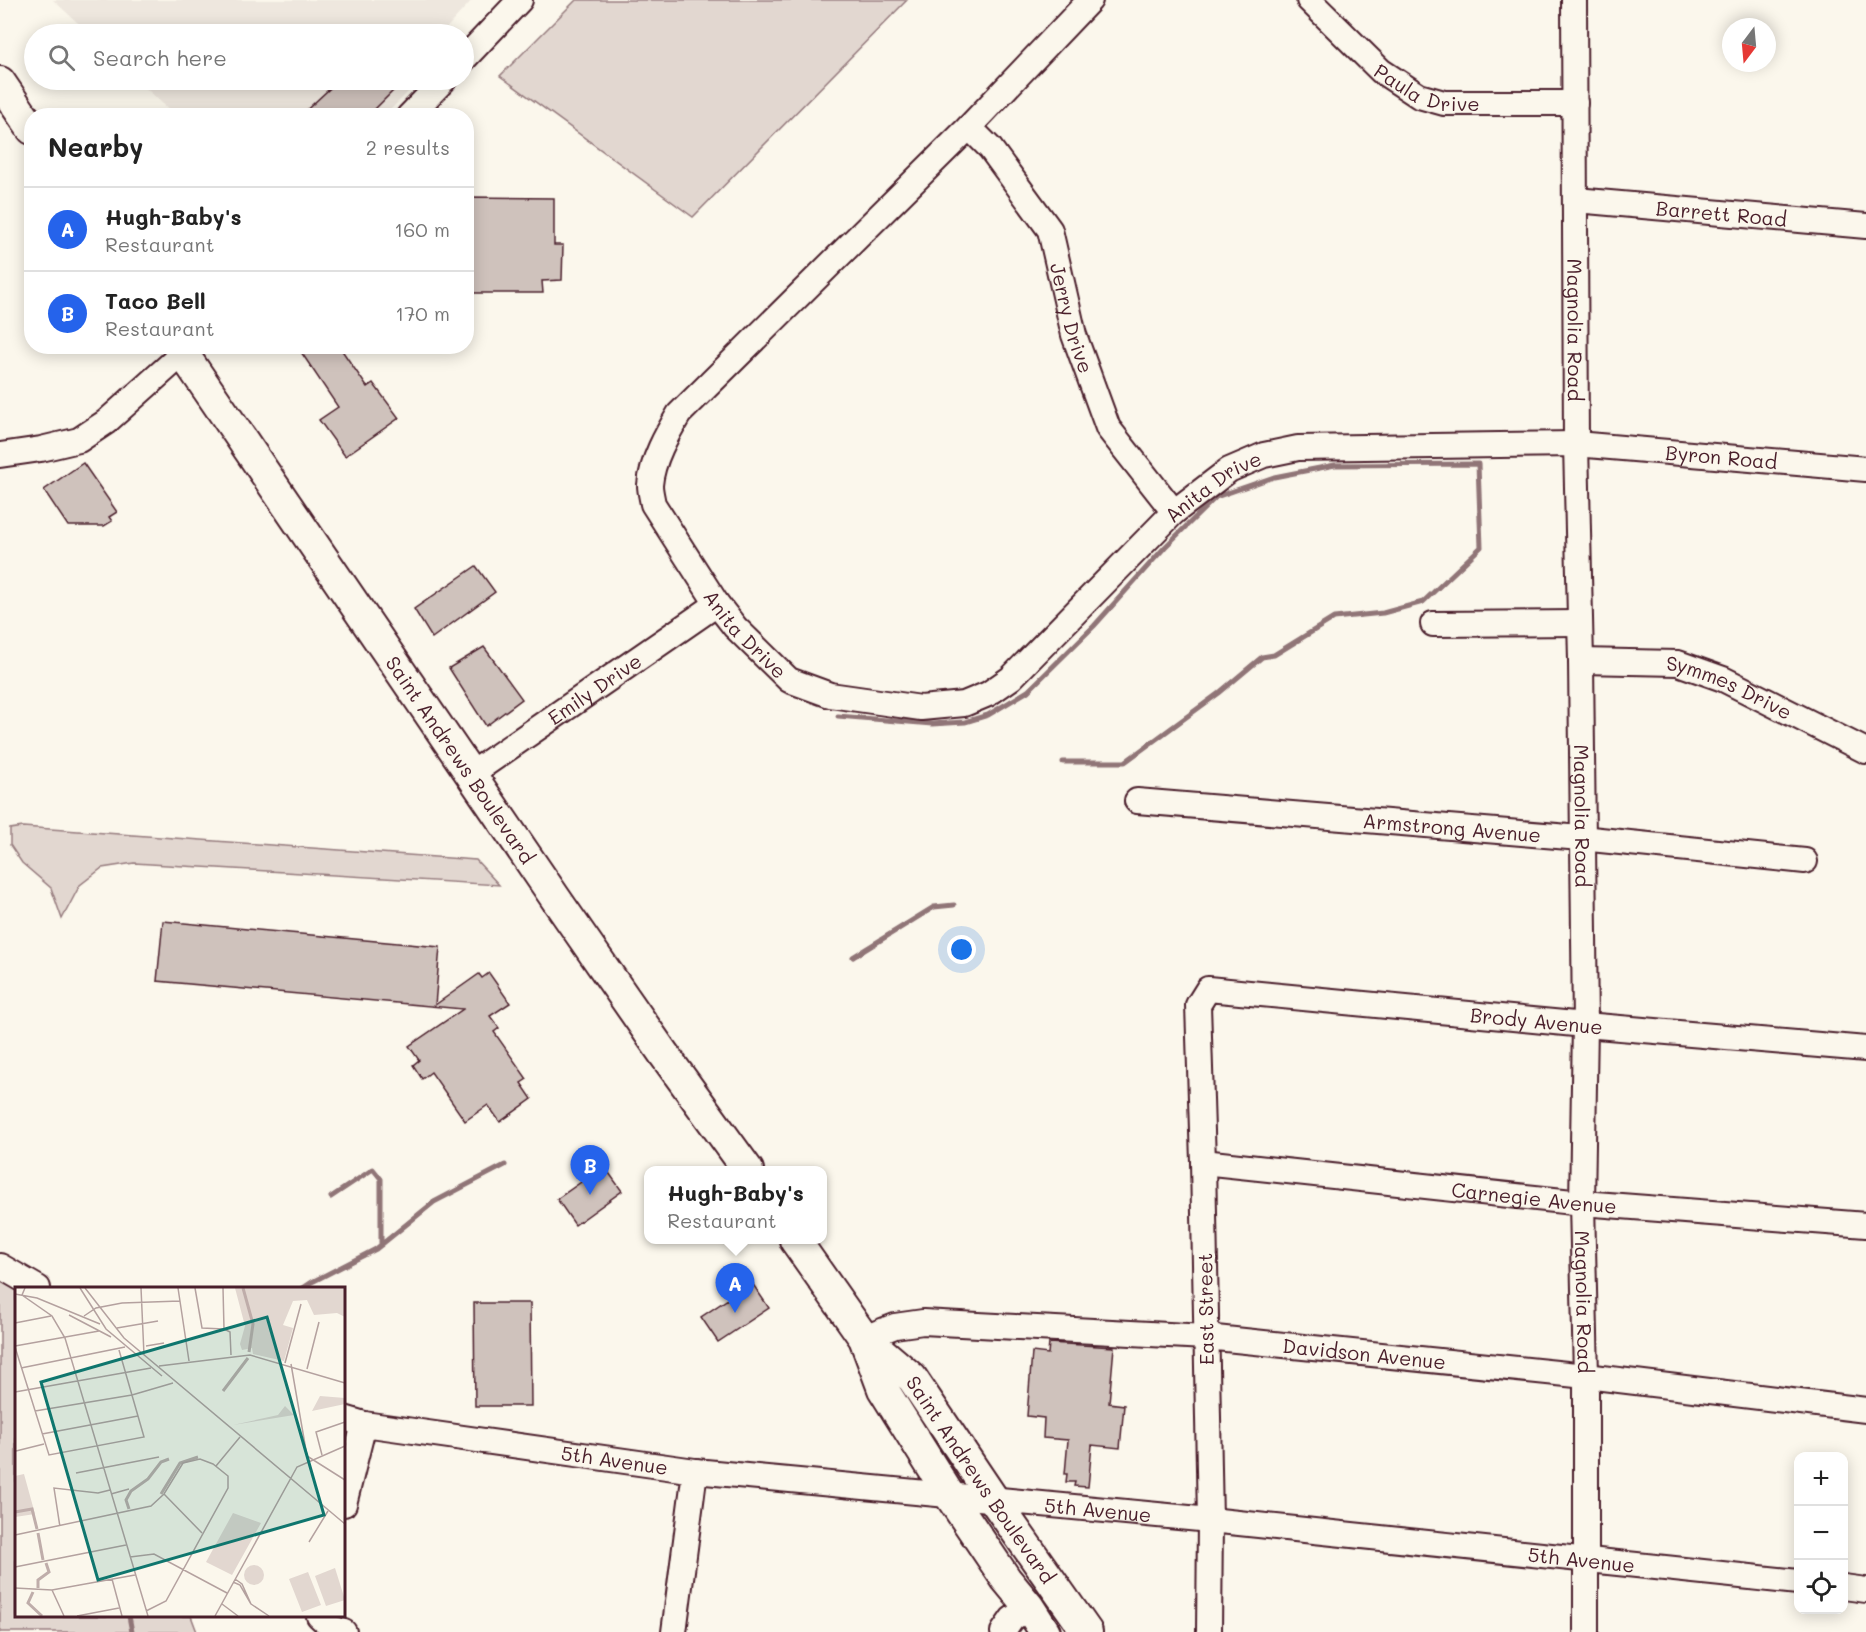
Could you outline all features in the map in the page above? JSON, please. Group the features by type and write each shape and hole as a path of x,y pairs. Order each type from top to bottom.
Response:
{"main road":[{"path":"0,82 24,117"},
{"name":"Saint Andrews Boulevard","path":"187,354 471,774 650,1034 745,1166"},
{"name":"Saint Andrews Boulevard","path":"798,1244 864,1338 883,1389 950,1496 1045,1632"},
{"name":"Saint Andrews Boulevard","path":"864,1338 912,1378 1087,1632"}],"street":[{"path":"474,48 520,0"},
{"name":"Anita Drive","path":"1090,0 969,127 679,414 667,434 650,487 654,504 717,604 735,627 789,680 830,695 921,708 964,704 988,694 1011,678 1174,512 1229,470 1264,456 1298,448 1576,444"},
{"name":"Paula Drive","path":"1309,0 1381,71 1419,96 1444,103 1575,103"},
{"name":"Magnolia Road","path":"1574,0 1576,444 1581,661 1584,1025 1582,1203 1586,1376 1586,1632"},
{"path":"417,108 434,90"},
{"name":"Jerry Drive","path":"969,127 990,148 1050,230 1074,335 1108,428 1174,512"},
{"name":"Barrett Road","path":"1576,200 1866,226"},
{"path":"0,455 41,450 80,440 106,422 179,354"},
{"name":"Byron Road","path":"1576,444 1866,469"},
{"name":"Emily Drive","path":"471,774 717,604"},
{"path":"1433,624 1580,623"},
{"name":"Symmes Drive","path":"1581,661 1678,663 1723,679 1866,751"},
{"name":"Armstrong Avenue","path":"1137,801 1581,838 1805,861"},
{"name":"Brody Avenue","path":"1208,989 1866,1049"},
{"name":"East Street","path":"1208,989 1198,1005 1210,1520 1209,1632"},
{"name":"Carnegie Avenue","path":"1203,1162 1582,1203 1866,1225"},
{"path":"0,1266 36,1287"},
{"name":"Davidson Avenue","path":"864,1338 895,1326 923,1322 1206,1337 1586,1376 1866,1410"},
{"name":"5th Avenue","path":"345,1496 354,1421 695,1471 1210,1520 1794,1582"},
{"path":"674,1632 695,1471"},
{"path":"1848,1588 1866,1590"},
{"path":"1004,1632 1012,1619 1029,1607"},
{"path":"320,1617 332,1628 344,1632"}],"shaded area":[{"path":"53,0 472,0 450,24 79,24"},
{"path":"576,0 907,0 693,217 500,76"},
{"path":"148,90 410,90 392,108 167,108"},
{"path":"23,827 476,860 499,885 134,863 102,868 80,885 62,919 51,888 22,863 10,845 10,829"},
{"path":"0,1280 15,1289 15,1617 191,1617 197,1632 0,1632"}],"building":[{"path":"328,90 393,91 376,108 309,108"},
{"path":"474,197 554,198 554,245 563,245 562,280 542,281 543,293 474,293"},
{"path":"302,354 344,354 367,387 373,383 399,418 345,456 319,420 338,407"},
{"path":"83,463 117,512 109,517 112,521 104,526 68,526 44,490"},
{"path":"476,566 495,592 432,638 414,609"},
{"path":"484,647 522,699 486,726 449,668"},
{"path":"163,921 440,947 435,1005 479,974 482,978 489,973 510,1003 490,1016 499,1028 494,1032 527,1079 521,1083 532,1099 500,1122 488,1105 465,1121 431,1072 422,1079 413,1065 419,1060 409,1046 463,1009 157,981"},
{"path":"604,1166 622,1191 575,1225 557,1199"},
{"path":"752,1283 769,1308 718,1342 701,1317"},
{"path":"474,1303 530,1303 531,1406 475,1406"},
{"path":"1049,1343 1114,1347 1109,1403 1124,1405 1120,1448 1092,1445 1088,1487 1074,1486 1075,1482 1066,1482 1068,1440 1043,1438 1044,1418 1027,1416 1032,1352 1048,1354"}],"waterway":[{"path":"838,716 932,724 965,722 988,715 1028,691 1094,626 1165,547 1216,497 1274,477 1335,465 1478,464 1481,547 1423,602 1383,613 1334,618 1274,655 1262,657 1219,693 1125,762 1063,762"},
{"path":"853,957 934,907 954,905"},
{"path":"304,1287 376,1249 434,1202 505,1165"},
{"path":"331,1197 373,1169 381,1179 381,1245"},
{"path":"129,1617 132,1632"}],"place":[{"name":"Taco Bell","path":"590,1195"},
{"name":"Hugh-Baby's","path":"735,1313"}]}
